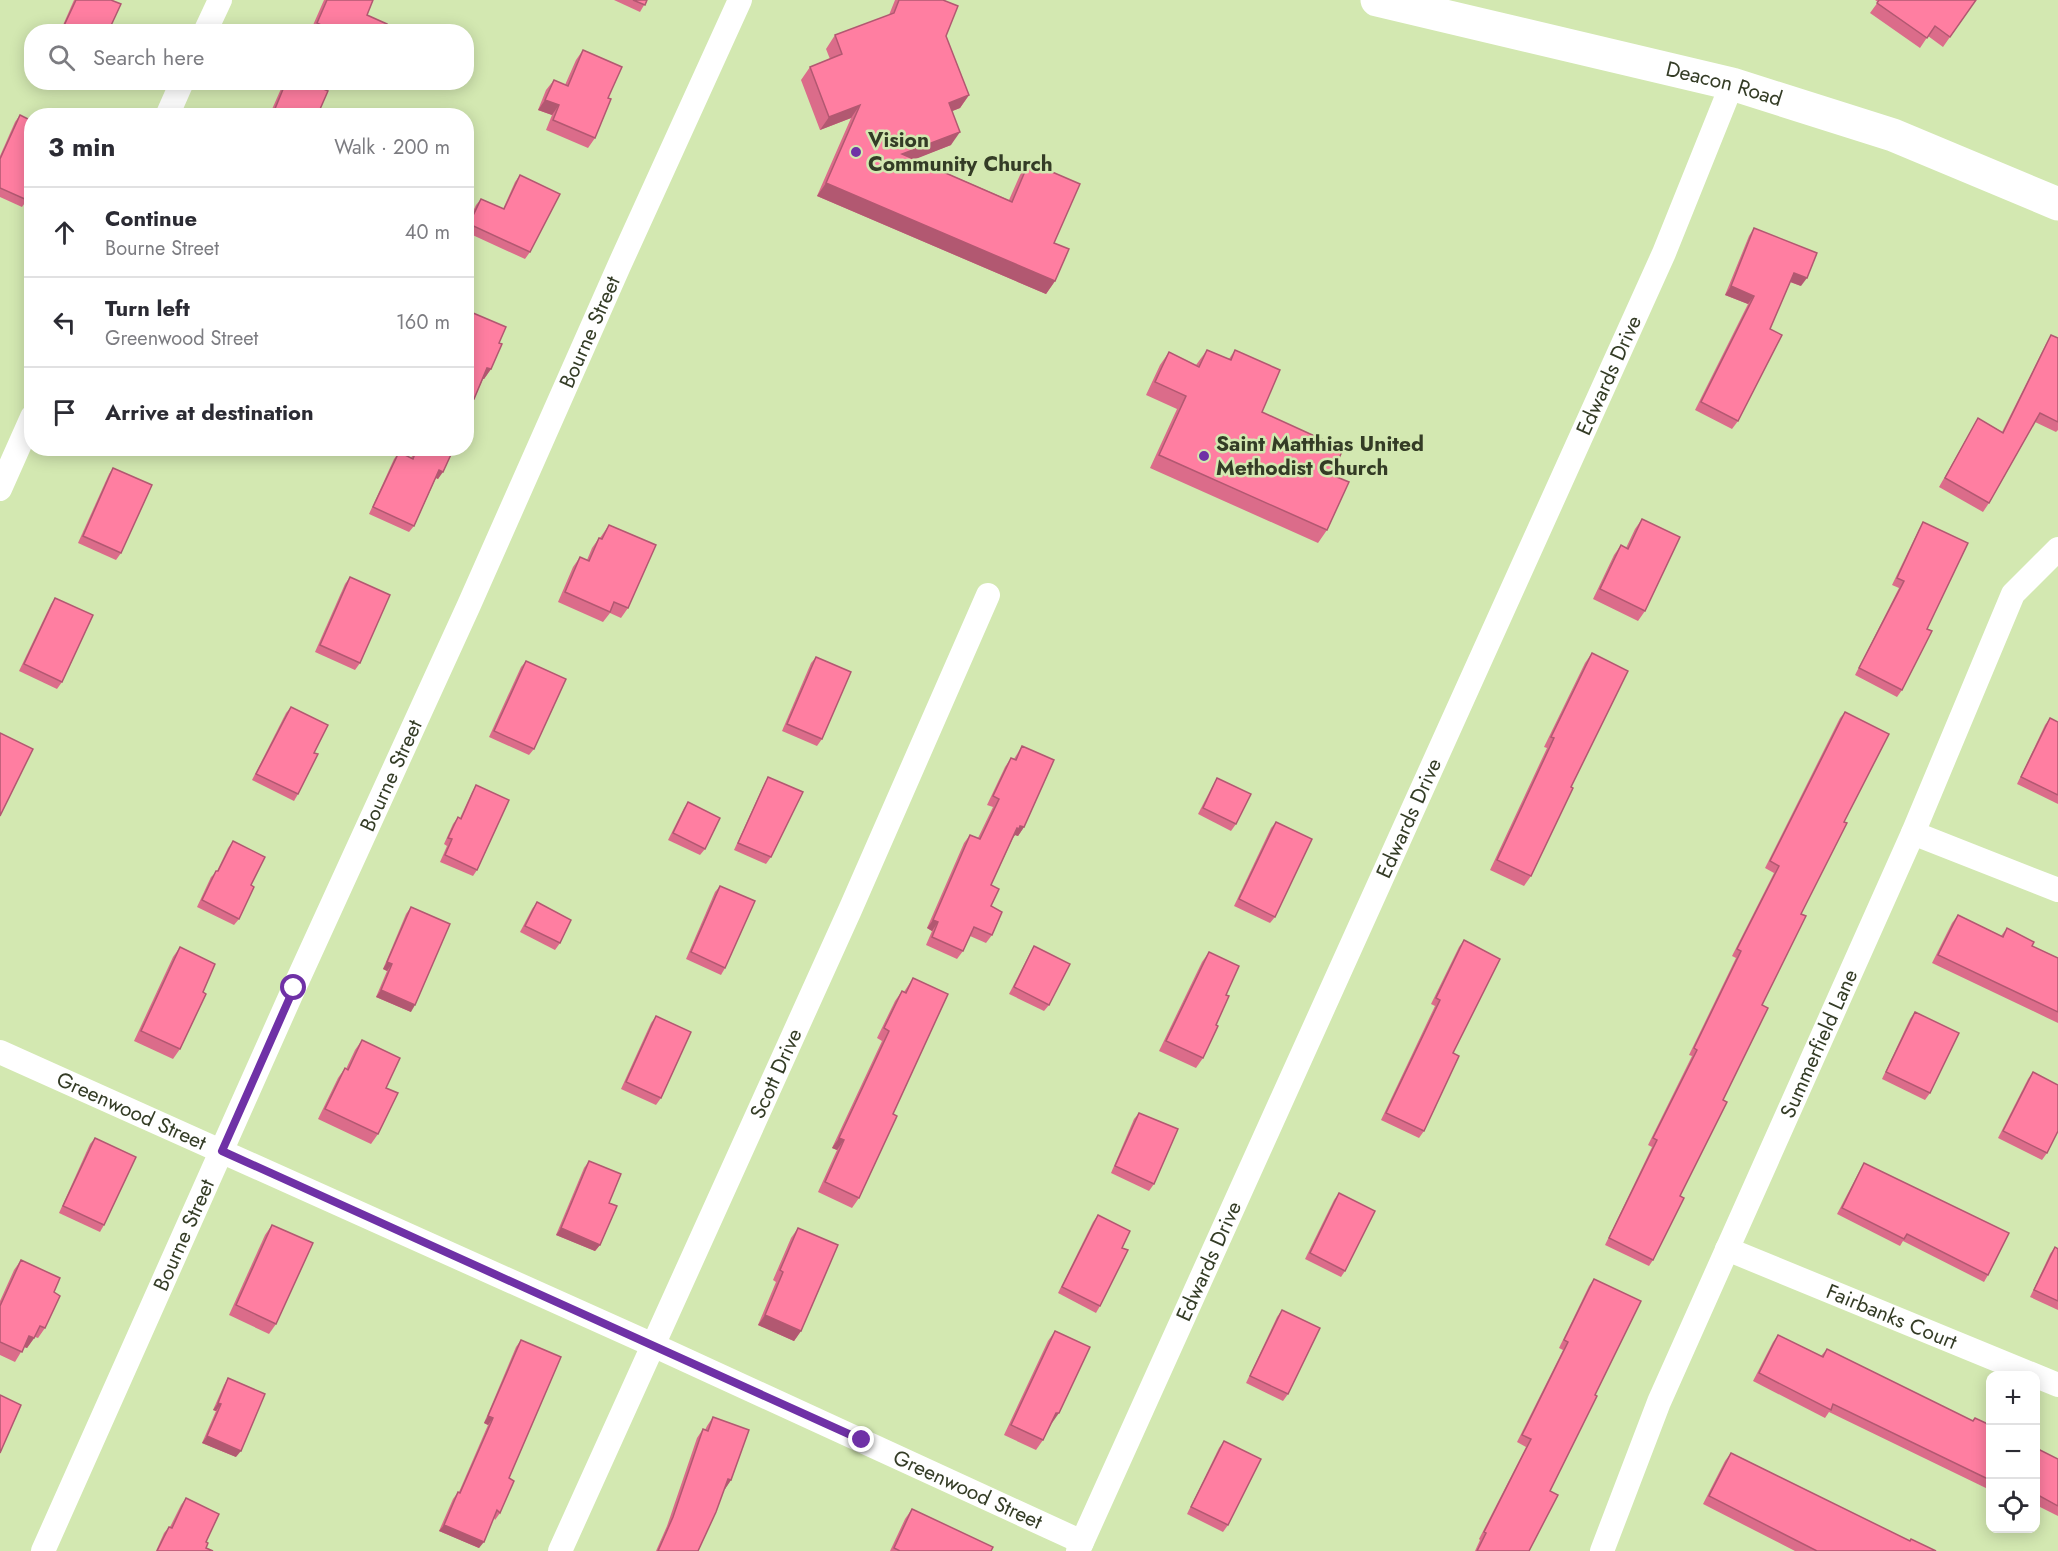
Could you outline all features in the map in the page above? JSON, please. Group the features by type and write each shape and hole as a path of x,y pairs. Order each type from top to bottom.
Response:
{"main road":[{"name":"Deacon Road","path":"1377,0 1732,84 1893,135 2058,204"}],"street":[{"path":"210,24 220,0"},
{"name":"Bourne Street","path":"43,1551 740,0"},
{"name":"Edwards Drive","path":"1080,1547 1664,253 1732,84"},
{"path":"171,108 178,90"},
{"path":"0,489 24,435"},
{"name":"Summerfield Lane","path":"1607,1550 1659,1402 1913,833 2013,594 2058,549"},
{"name":"Scott Drive","path":"560,1551 850,910 988,595"},
{"path":"1913,833 2058,890"},
{"name":"Greenwood Street","path":"0,1052 653,1344 1080,1547"},
{"name":"Fairbanks Court","path":"1727,1249 2058,1385"}],"building":[{"path":"76,0 111,0 121,4 112,24 65,24"},
{"path":"327,0 373,0 367,15 387,24 319,24 317,23"},
{"path":"633,0 647,0 645,5"},
{"name":"Vision Community Church","path":"899,0 943,0 958,6 946,36 969,95 949,103 960,132 902,154 1012,202 1029,162 1080,184 1054,243 1069,249 1055,281 826,183 860,105 829,117 810,67 842,54 835,35 894,13"},
{"path":"1879,0 1976,0 1950,37 1935,26 1927,38 1877,3"},
{"path":"583,50 622,67 608,98 611,99 595,138 553,120 559,105 545,100 554,80 568,86"},
{"path":"283,90 328,91 321,108 275,108"},
{"path":"20,115 24,117 24,199 0,188 0,159"},
{"path":"520,175 560,194 530,252 474,226 474,214 481,199 504,209"},
{"path":"1754,228 1817,253 1807,278 1794,273 1770,329 1782,335 1738,421 1701,402 1754,296 1731,286"},
{"path":"474,313 506,327 499,343 502,344 491,369 487,368 474,399"},
{"path":"2051,335 2058,338 2058,422 2040,413 1989,503 1945,478 1978,418 2003,433"},
{"name":"Saint Matthias United Methodist Church","path":"1207,350 1231,360 1235,350 1280,370 1262,412 1343,449 1332,475 1349,482 1327,530 1159,455 1186,396 1155,382 1169,352 1199,367"},
{"path":"397,456 407,456 413,459 414,456 450,456 443,472 439,470 414,526 373,507"},
{"path":"113,468 152,485 121,553 83,536"},
{"path":"1642,519 1680,537 1645,611 1600,589 1621,545 1628,549"},
{"path":"1923,522 1968,543 1927,629 1932,631 1902,690 1859,668 1904,581 1897,578"},
{"path":"609,525 656,545 628,608 614,602 610,612 565,592 580,557 589,561 599,538 602,539"},
{"path":"350,577 390,595 360,663 320,645"},
{"path":"55,598 93,615 62,682 24,664"},
{"path":"1592,653 1628,671 1571,787 1573,788 1531,876 1497,860 1554,738 1551,737"},
{"path":"816,657 851,672 822,739 787,724"},
{"path":"526,661 566,679 534,749 494,731"},
{"path":"291,707 328,725 314,753 318,754 298,794 256,774"},
{"path":"1845,712 1889,734 1801,914 1806,916 1762,1005 1768,1008 1723,1100 1727,1102 1680,1196 1684,1198 1653,1260 1609,1238 1657,1140 1653,1138 1697,1050 1694,1048 1741,951 1737,949 1779,866 1770,861"},
{"path":"2050,718 2058,722 2058,795 2021,777"},
{"path":"0,733 33,749 0,816"},
{"path":"1022,746 1054,760 1024,827 1017,828 991,885 999,889 991,906 1002,912 992,935 974,927 963,951 932,937 938,922 933,920 970,835 980,839 999,799 993,796 1011,758 1016,760"},
{"path":"768,777 803,792 771,857 738,843"},
{"path":"1217,778 1251,794 1236,824 1203,808"},
{"path":"476,785 509,800 477,870 445,855 452,839 448,838 458,817 461,819"},
{"path":"688,802 720,818 705,849 673,833"},
{"path":"1276,822 1312,839 1275,917 1239,899"},
{"path":"233,841 265,857 251,885 254,887 239,919 202,900"},
{"path":"720,886 755,901 725,968 691,952"},
{"path":"537,902 571,920 560,943 525,926"},
{"path":"411,907 450,924 415,1005 381,990 392,964 387,962"},
{"path":"1958,915 2003,937 2007,928 2034,942 2032,946 2058,958 2058,1012 1938,955"},
{"path":"1464,940 1500,959 1453,1053 1459,1056 1424,1131 1386,1113 1440,1000 1436,998"},
{"path":"1034,946 1070,964 1049,1005 1014,987"},
{"path":"180,947 215,964 203,992 206,994 180,1049 141,1031"},
{"path":"1209,952 1239,966 1226,995 1229,996 1216,1025 1218,1026 1203,1058 1166,1041"},
{"path":"913,978 948,994 893,1114 897,1116 859,1198 825,1182 844,1140 839,1138 889,1031 884,1028 902,991 906,993"},
{"path":"1915,1012 1959,1033 1930,1093 1886,1072"},
{"path":"656,1016 691,1032 661,1098 626,1082"},
{"path":"362,1040 400,1058 386,1088 398,1093 378,1134 325,1109 345,1068 348,1070"},
{"path":"2033,1072 2058,1085 2058,1131 2047,1153 2003,1131"},
{"path":"1139,1113 1178,1129 1154,1184 1115,1166"},
{"path":"95,1138 136,1157 104,1225 63,1206"},
{"path":"589,1161 621,1174 609,1203 617,1206 600,1245 561,1228"},
{"path":"1864,1163 2009,1233 1988,1275 1907,1234 1904,1239 1842,1208"},
{"path":"1339,1193 1375,1211 1345,1271 1310,1253"},
{"path":"1098,1215 1130,1231 1122,1248 1128,1250 1100,1306 1062,1287"},
{"path":"272,1225 313,1243 276,1324 236,1305"},
{"path":"798,1228 838,1245 801,1331 765,1315 783,1272 780,1270"},
{"path":"2055,1247 2058,1249 2058,1301 2034,1290"},
{"path":"21,1260 60,1278 54,1292 60,1296 45,1328 40,1326 34,1338 29,1336 22,1352 0,1342 0,1306"},
{"path":"1594,1279 1641,1301 1550,1491 1558,1495 1529,1551 1477,1551 1486,1533 1484,1532 1531,1439 1522,1435 1568,1342 1564,1340"},
{"path":"1282,1310 1320,1328 1288,1394 1250,1376"},
{"path":"1055,1331 1090,1347 1059,1413 1056,1413 1043,1440 1011,1425"},
{"path":"1778,1335 1823,1357 1827,1349 1973,1421 1975,1418 1986,1423 1986,1478 1833,1404 1831,1410 1759,1373"},
{"path":"521,1340 561,1357 509,1478 514,1481 500,1513 497,1510 484,1542 444,1525 493,1418 488,1416"},
{"path":"228,1378 265,1394 241,1451 207,1436 221,1404 218,1403"},
{"path":"0,1395 21,1405 0,1453"},
{"path":"713,1417 749,1430 731,1480 728,1479 698,1551 658,1551 673,1517 703,1429 708,1431"},
{"path":"1224,1441 1261,1459 1228,1525 1191,1507"},
{"path":"2040,1450 2058,1459 2058,1506 2040,1496"},
{"path":"1731,1453 1910,1541 1911,1539 1936,1551 1817,1551 1709,1496"},
{"path":"186,1498 219,1514 206,1542 208,1543 206,1548 213,1551 157,1551 169,1527 172,1528"},
{"path":"912,1509 993,1547 991,1551 900,1551 894,1548"}],"place":[{"name":"Vision Community Church","path":"856,152"},
{"name":"Saint Matthias United Methodist Church","path":"1204,456"}],"route":[{"path":"294,988 222,1151 862,1440"}]}
